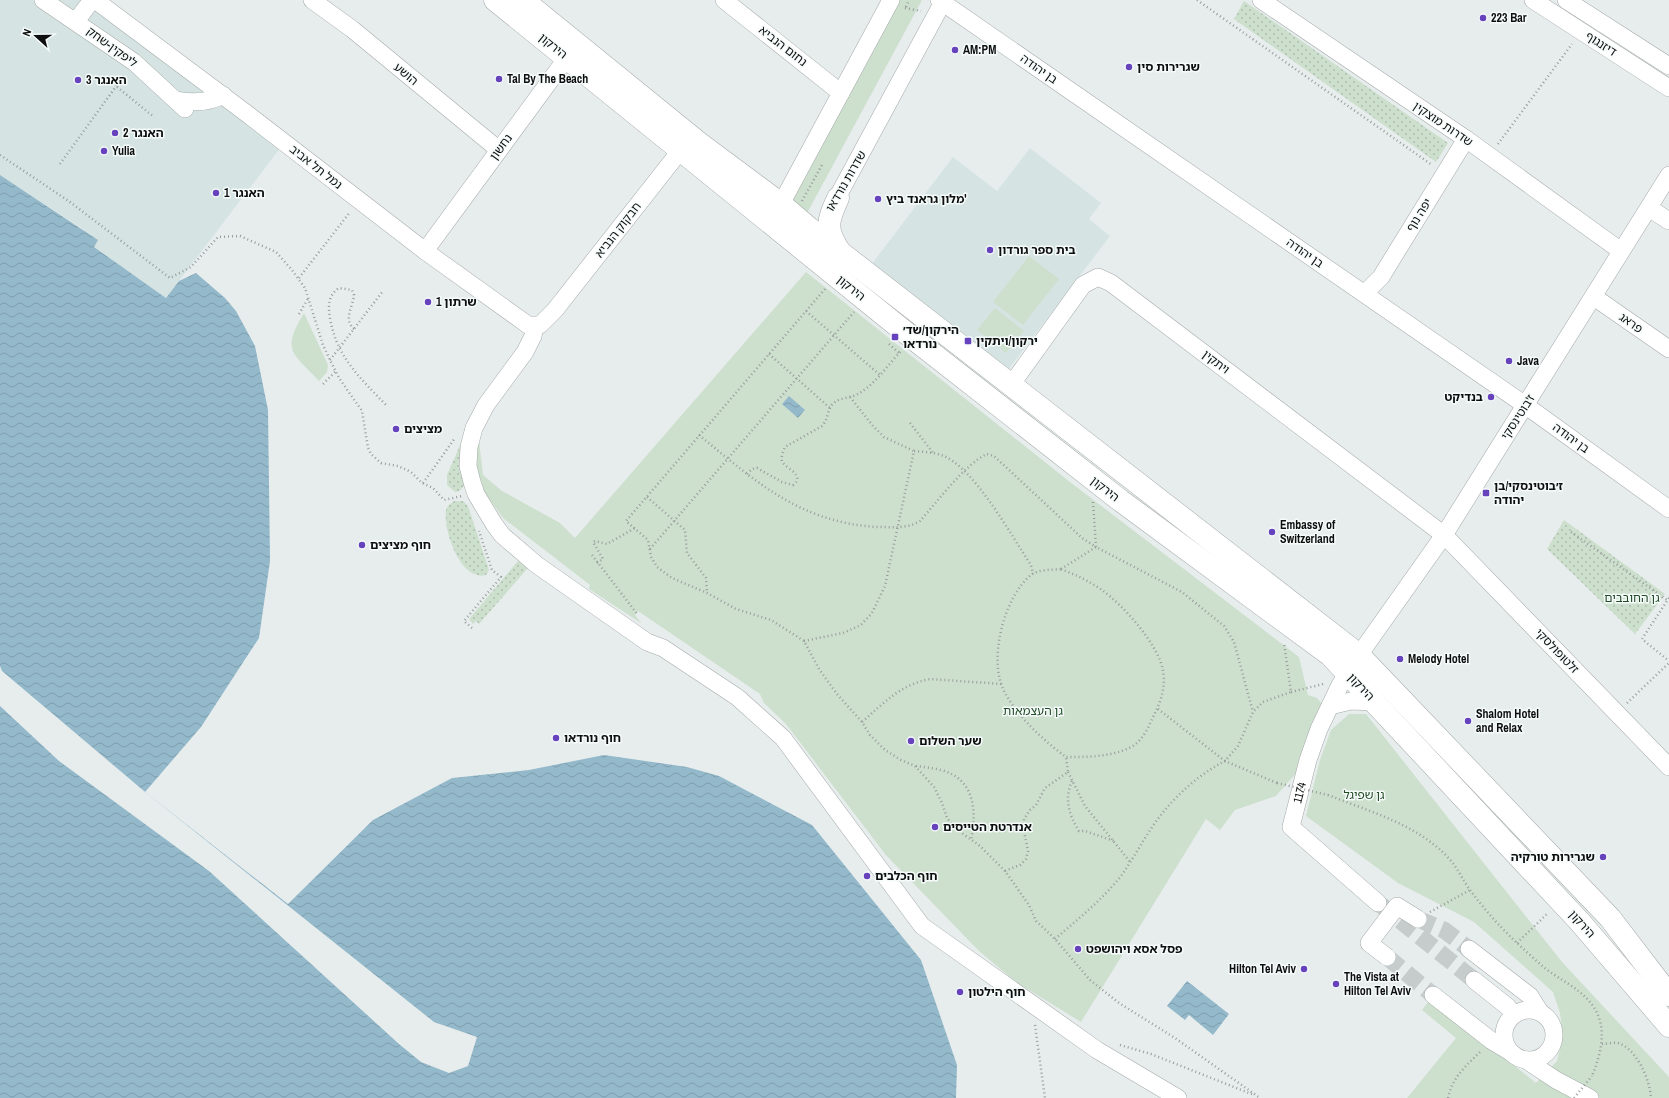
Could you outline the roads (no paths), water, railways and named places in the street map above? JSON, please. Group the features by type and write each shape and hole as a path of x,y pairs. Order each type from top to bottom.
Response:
{"main road":[{"name":"הירקון","path":"495,0 572,50"},
{"name":"הירקון","path":"523,0 572,50 690,147 778,230 865,300 1121,501 1324,650 1354,663 1375,702 1561,901 1669,1026"},
{"name":"הירקון","path":"690,147 781,204 840,253 1012,385 1354,663 1610,918 1669,996"},
{"path":"838,198 830,216 828,227 832,240 840,253"}],"street":[{"name":"ליפקין-שחק","path":"43,0 76,21 134,62 180,105 188,102 211,100 223,95"},
{"path":"76,21 93,0"},
{"name":"נמל תל אביב","path":"93,0 223,95 514,318 528,325 538,325"},
{"name":"הושע","path":"312,0 352,29 498,150"},
{"name":"נחום הנביא","path":"724,0 841,93"},
{"path":"809,228 778,230 781,204 891,0"},
{"name":"שדרות מוצקין","path":"1261,0 1466,139 1621,251"},
{"name":"דיזנגוף","path":"1533,0 1669,88"},
{"name":"דיזנגוף","path":"1566,0 1669,66"},
{"name":"שדרות נורדאו","path":"809,228 820,222 838,198 945,1"},
{"name":"בן יהודה","path":"945,1 1369,288 1528,402 1669,509"},
{"name":"בן יהודה","path":"945,1 1528,402 1669,497"},
{"name":"נחשון","path":"425,251 572,50"},
{"name":"יפה נוף","path":"1369,288 1381,277 1466,139"},
{"name":"חבקוק הנביא","path":"538,325 555,310 690,147"},
{"name":"ז'בוטינסקי","path":"1354,663 1444,535 1669,175"},
{"path":"1649,208 1669,222"},
{"name":"ויתקין","path":"1012,385 1082,285 1098,277 1111,283 1444,535"},
{"name":"פראג","path":"1594,297 1669,349"},
{"path":"538,325 525,352 486,404 474,428 469,447 468,466 476,494 502,535 537,564 647,642 663,648 737,697 783,738 922,926 1097,1050 1178,1098"},
{"name":"זלטופולסקי","path":"1444,535 1669,767"},
{"name":"1174","path":"1354,663 1319,729 1308,760 1291,827 1378,903"},
{"path":"1330,706 1352,701 1375,702"},
{"path":"1387,957 1369,943 1397,906 1418,919"},
{"path":"1469,949 1530,996 1533,1011"},
{"path":"1474,980 1510,1012 1533,1011 1551,1023 1554,1031 1554,1039 1546,1053 1547,1066 1556,1080"},
{"path":"1432,995 1492,1040 1556,1080 1590,1098"},
{"path":"1510,1012 1504,1032 1507,1047 1519,1056 1533,1059 1546,1053"}],"water":[{"path":"0,175 98,240 94,247 166,298 179,281 196,273 225,298 236,311 255,346 268,410 270,561 259,638 201,727 145,792 288,904 373,820 452,778 529,770 604,755 687,767 719,776 812,825 921,960 957,1065 956,1098 0,1098"},
{"path":"789,396 805,410 798,418 782,404"},
{"path":"1187,981 1229,1014 1213,1035 1189,1015 1185,1020 1167,1006"}],"tunnel":[{"path":"1381,905 1474,980"},
{"path":"1418,919 1444,930 1469,949"},
{"path":"1387,957 1433,995"}],"place":[{"name":"223 Bar","path":"1483,18"},
{"name":"AM:PM","path":"955,50"},
{"name":"שגרירות סין","path":"1129,67"},
{"name":"Tal By The Beach","path":"499,79"},
{"name":"האנגר 3","path":"78,80"},
{"name":"האנגר 2","path":"115,133"},
{"name":"Yulia","path":"104,151"},
{"name":"האנגר 1","path":"216,193"},
{"name":"מלון גראנד ביץ'","path":"878,199"},
{"name":"בית ספר גורדון","path":"990,250"},
{"name":"שרתון 1","path":"428,302"},
{"name":"הירקון/שד׳ נורדאו","path":"895,337"},
{"name":"ירקון/ויתקין","path":"968,341"},
{"name":"Java","path":"1509,361"},
{"name":"בנדיקט","path":"1491,397"},
{"name":"מציצים","path":"396,429"},
{"name":"ז׳בוטינסקי/בן יהודה","path":"1486,493"},
{"name":"Embassy of Switzerland","path":"1272,532"},
{"name":"חוף מציצים","path":"362,545"},
{"name":"Melody Hotel","path":"1400,659"},
{"name":"Shalom Hotel and Relax","path":"1468,721"},
{"name":"חוף נורדאו","path":"556,738"},
{"name":"שער השלום","path":"911,741"},
{"name":"אנדרטת הטייסים","path":"935,827"},
{"name":"שגרירות טורקיה","path":"1603,857"},
{"name":"חוף הכלבים","path":"867,876"},
{"name":"פסל אסא ויהושפט","path":"1078,949"},
{"name":"Hilton Tel Aviv","path":"1304,969"},
{"name":"The Vista at Hilton Tel Aviv","path":"1336,984"},
{"name":"חוף הילטון","path":"960,992"}],"park label":[{"name":"גן החובבים","path":"1632,598"},
{"name":"גן העצמאות","path":"1033,711"},
{"name":"גן שפיגל","path":"1364,795"}]}
